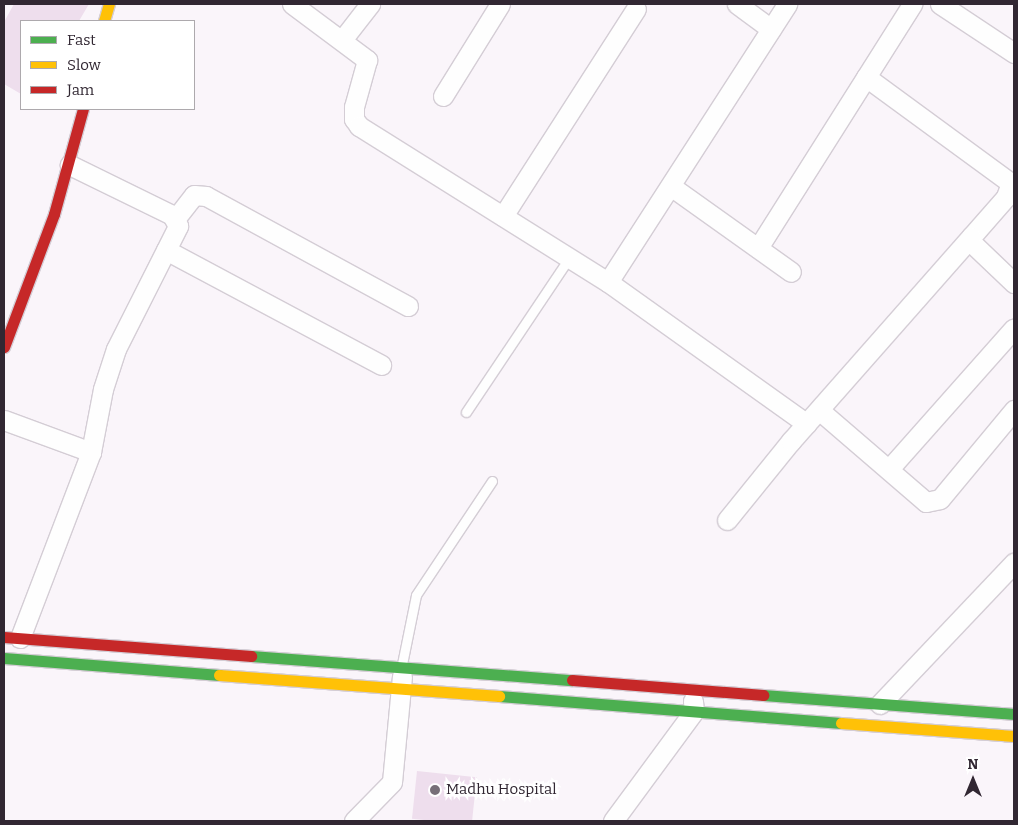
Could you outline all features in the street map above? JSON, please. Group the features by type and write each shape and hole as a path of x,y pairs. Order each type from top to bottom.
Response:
{"main road":[{"path":"104,20 109,4"},
{"path":"4,346 70,165 83,110"},
{"path":"12,637 1014,714"},
{"path":"205,673 209,652"},
{"path":"4,658 1014,736"},
{"path":"831,721 832,700"},
{"path":"948,709 1014,703"},
{"path":"942,730 1014,747"}],"street":[{"path":"292,4 367,60 354,107 354,119 359,126 608,282 813,417 889,470 926,502 940,499 1014,410"},
{"path":"342,40 370,4"},
{"path":"443,96 500,4"},
{"path":"737,4 771,29"},
{"path":"608,282 672,187 787,4"},
{"path":"758,248 912,4"},
{"path":"940,4 1014,53"},
{"path":"503,216 636,10"},
{"path":"727,520 813,417 1006,197 1011,183 866,77"},
{"path":"12,637 91,452 104,389 116,348 178,226 176,218 70,165"},
{"path":"672,187 791,272"},
{"path":"176,218 194,195 206,196 408,306"},
{"path":"971,237 973,244 1014,284"},
{"path":"166,250 381,364"},
{"path":"889,470 1014,328"},
{"path":"4,420 91,452"},
{"path":"880,704 1014,563"},
{"path":"354,821 392,782 402,688 401,667"},
{"path":"613,821 694,711 692,690"}],"lane":[{"path":"466,412 569,258"},
{"path":"401,667 416,595 492,481"}],"building":[{"path":"14,4 89,4 80,20 20,20 20,93 4,84 4,22"},
{"path":"417,771 477,777 472,821 412,819"}],"traffic: fast":[{"path":"251,656 572,680"},
{"path":"4,658 219,675"},
{"path":"763,695 1014,714"},
{"path":"499,696 841,723"}],"traffic: slow":[{"path":"104,20 109,4"},
{"path":"219,675 499,696"},
{"path":"841,723 1014,736"}],"traffic: jam":[{"path":"4,347 54,214 83,110"},
{"path":"4,637 251,656"},
{"path":"572,680 763,695"}],"place":[{"name":"Madhu Hospital","path":"435,790"}]}
